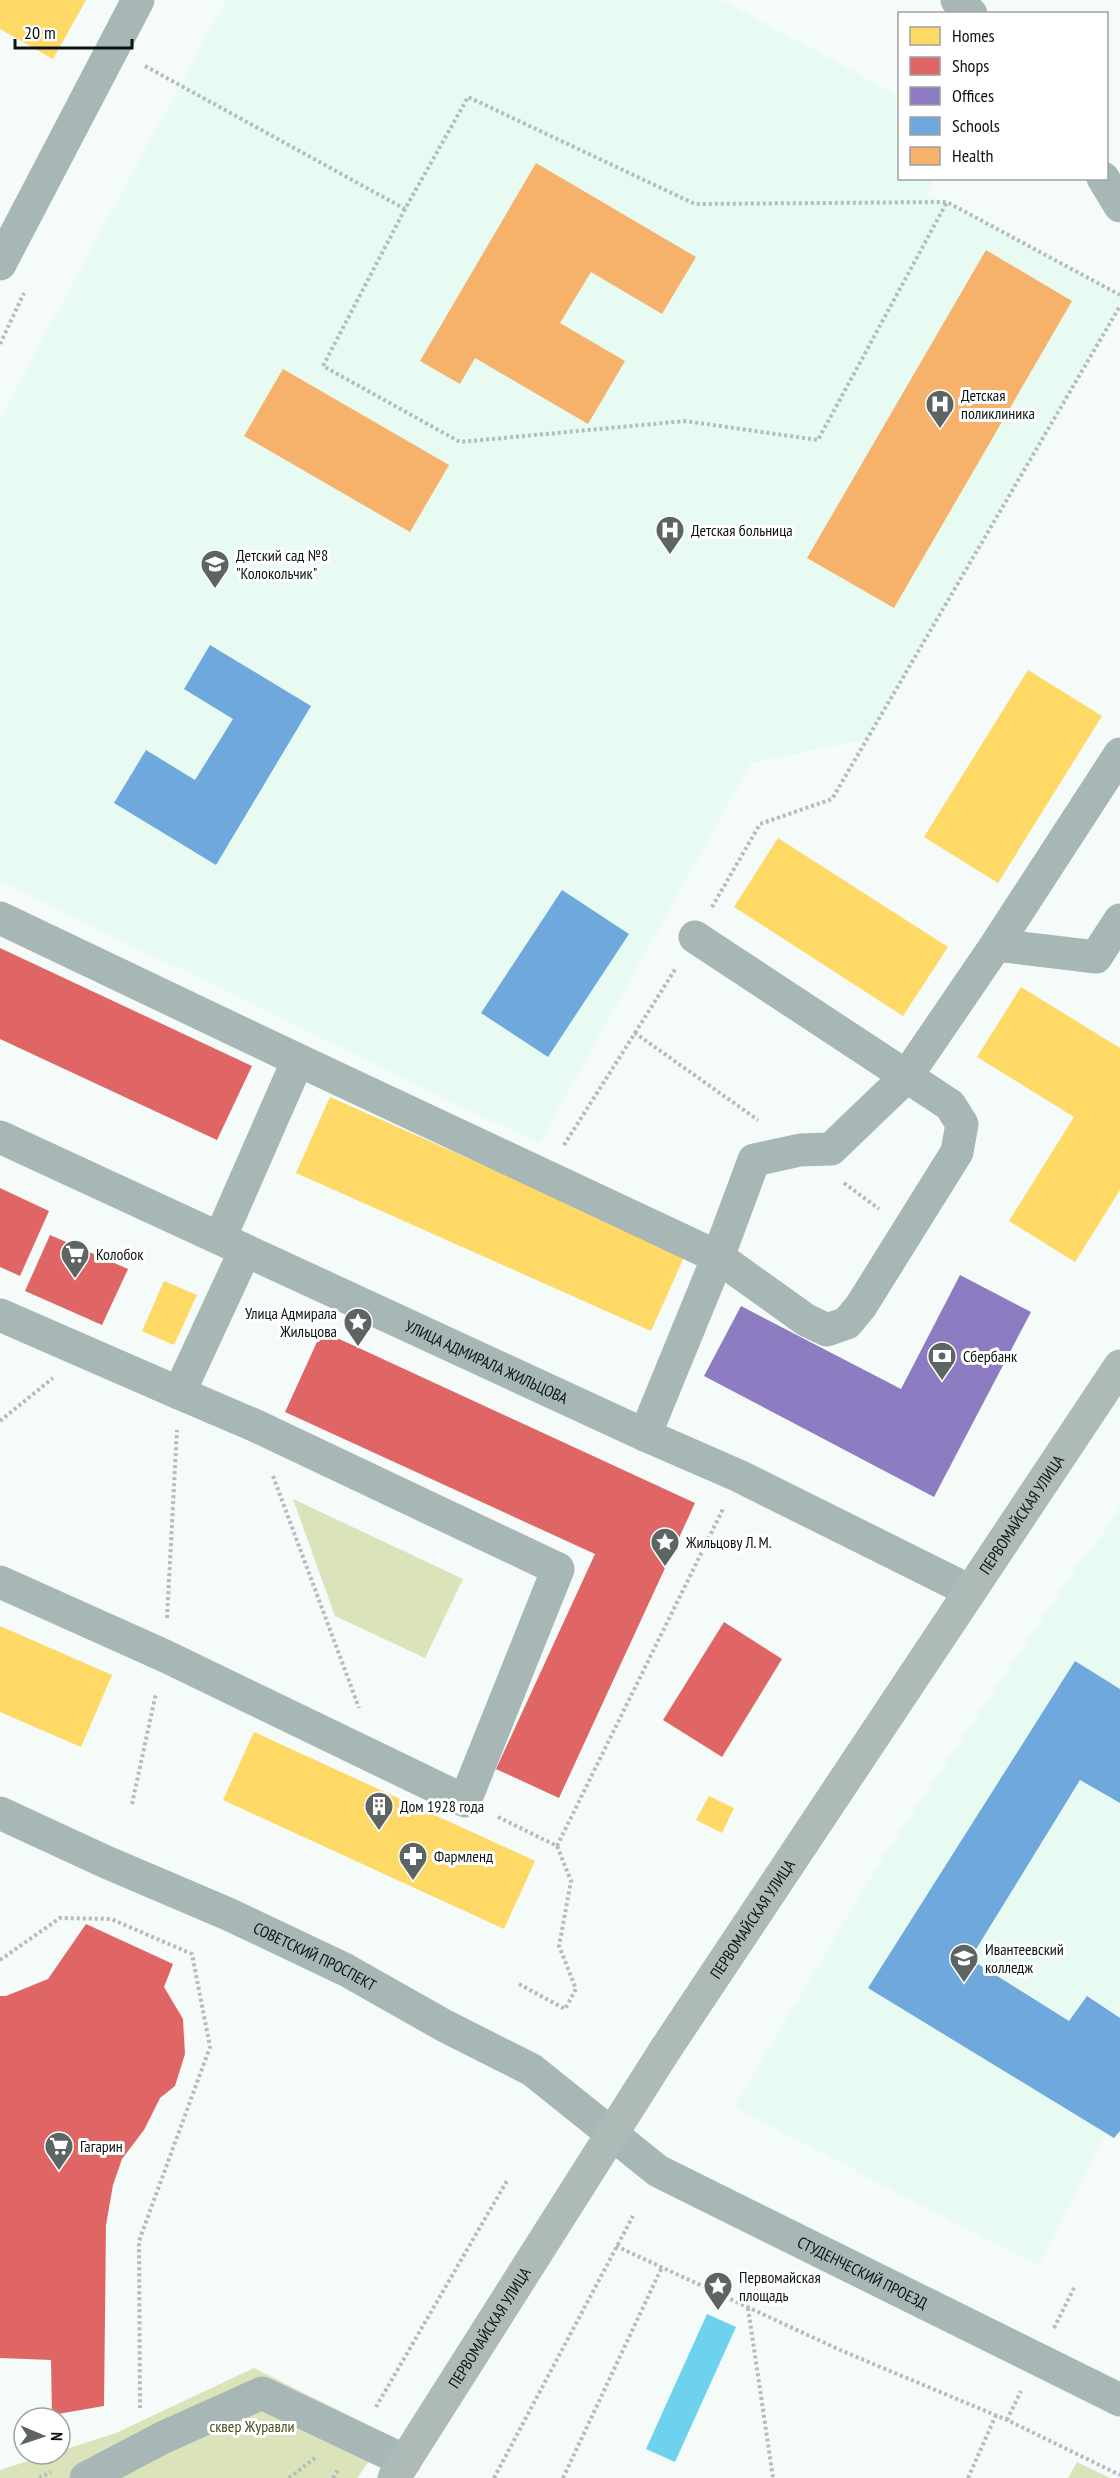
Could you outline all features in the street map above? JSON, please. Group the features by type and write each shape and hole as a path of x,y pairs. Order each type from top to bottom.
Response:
{"main road":[{"name":"ПЕРВОМАЙСКАЯ УЛИЦА","path":"399,2470 665,2050 1120,1366"}],"street":[{"path":"0,264 138,0"},
{"path":"957,0 968,12"},
{"path":"1104,180 1120,206"},
{"path":"645,1435 718,1257 754,1160 800,1150 831,1149 906,1077 996,945 1120,754"},
{"path":"0,918 718,1257 806,1320 827,1330 847,1323 861,1306 957,1152 962,1124 950,1105 694,937"},
{"path":"996,945 1096,957 1120,920"},
{"path":"178,1393 298,1060"},
{"name":"УЛИЦА АДМИРАЛА ЖИЛЬЦОВА","path":"0,1137 645,1435 739,1476 970,1592"},
{"path":"0,1315 254,1425 558,1569 465,1801 165,1656 0,1582"},
{"name":"СОВЕТСКИЙ ПРОСПЕКТ","path":"0,1814 228,1914 346,1970 445,2026 532,2070 612,2134"},
{"name":"СТУДЕНЧЕСКИЙ ПРОЕЗД","path":"612,2134 658,2171 1120,2400"},
{"path":"72,2473 162,2438 262,2393 358,2439 399,2470"}],"path":[{"path":"142,64 405,209"},
{"path":"947,202 818,440 685,421 460,442 323,366 405,209 468,97 695,204 947,202 1120,295"},
{"path":"560,1151 694,937 760,824 832,799 1120,306"},
{"path":"635,1033 908,1230"},
{"path":"0,1421 83,1352"},
{"path":"132,1804 165,1656 178,1393"},
{"path":"254,1425 377,1757"},
{"path":"557,1846 739,1476"},
{"path":"465,1801 557,1846 571,1881 559,1946 576,1989 565,2009 519,1984"},
{"path":"0,1960 60,1918 111,1919 192,1954 210,2047 139,2241 140,2415"},
{"path":"333,2478 358,2439 508,2180"},
{"path":"494,2478 633,2216"},
{"path":"616,2246 840,2350 996,2415 1120,2475"},
{"path":"563,2478 662,2267"},
{"path":"748,2307 773,2478"},
{"path":"968,2478 996,2415"},
{"path":"290,2478 323,2452"},
{"path":"39,2478 72,2473"}],"shaded area":[{"name":"Детская больница","path":"226,0 722,0 898,95 898,180 934,180 927,193 1120,295 1120,306 866,739 751,763 539,1144 0,881 0,418"},
{"name":"Ивантеевский колледж","path":"1120,1507 1120,2131 1114,2138 1105,2133 1038,2266 734,2107 881,1860 1083,1557 1091,1551"}],"green space":[{"path":"293,1499 463,1579 425,1658 335,1616"},
{"name":"сквер Журавли","path":"254,2368 388,2435 357,2478 0,2478 0,2470 12,2466 72,2466 72,2447 116,2433"},
{"path":"1077,2462 1110,2478 1068,2478"}],"water":[{"path":"707,2314 736,2327 675,2462 646,2449"}],"building: Homes":[{"path":"0,0 86,0 53,59 0,29"},
{"path":"1028,670 1102,716 998,883 924,837"},
{"path":"778,838 948,947 903,1016 734,907"},
{"path":"1021,987 1120,1048 1120,1190 1075,1262 1009,1221 1074,1117 977,1057"},
{"path":"330,1097 685,1255 651,1331 296,1173"},
{"path":"164,1281 197,1295 174,1345 142,1331"},
{"path":"0,1626 112,1675 81,1747 0,1712"},
{"name":"Дом 1928 года","path":"254,1732 535,1861 504,1929 223,1800"},
{"path":"709,1796 734,1808 722,1833 696,1820"}],"building: Shops":[{"path":"0,948 252,1066 217,1140 0,1039"},
{"path":"0,1188 49,1211 20,1276 0,1267"},
{"path":"50,1235 128,1269 102,1325 25,1291"},
{"path":"322,1331 695,1503 559,1798 496,1769 595,1554 285,1412"},
{"path":"724,1622 782,1659 722,1757 663,1720"},
{"name":"Гагарин","path":"86,1924 173,1964 164,1987 183,2019 185,2054 175,2086 160,2098 144,2130 122,2159 113,2185 106,2225 104,2406 72,2412 72,2406 52,2406 51,2360 0,2358 0,1996 6,1996 48,1979"}],"building: Offices":[{"path":"960,1275 1031,1312 934,1497 704,1376 741,1306 901,1389"}],"building: Schools":[{"path":"210,645 311,706 216,865 114,803 146,750 195,780 233,719 184,689"},
{"path":"562,890 629,934 548,1057 481,1013"},
{"path":"1075,1661 1120,1689 1120,1803 1080,1780 970,1959 1069,2021 1087,1996 1120,2018 1120,2131 1114,2138 868,1988"}],"building: Health":[{"path":"536,163 696,257 662,314 591,272 560,323 625,361 588,424 475,358 460,384 420,361"},
{"name":"Детская поликлиника","path":"986,250 1072,301 894,608 807,558"},
{"path":"283,369 449,465 410,532 244,436"}],"place":[{"name":"Детская поликлиника","path":"940,430"},
{"name":"Детская больница","path":"670,556"},
{"name":"Детский сад №8 \"Колокольчик\"","path":"215,590"},
{"name":"Колобок","path":"75,1280"},
{"name":"Улица Адмирала Жильцова","path":"358,1348"},
{"name":"Сбербанк","path":"942,1382"},
{"name":"Жильцову Л. М.","path":"665,1568"},
{"name":"Дом 1928 года","path":"379,1832"},
{"name":"Фармленд","path":"413,1882"},
{"name":"Ивантеевский колледж","path":"964,1984"},
{"name":"Гагарин","path":"59,2172"},
{"name":"Первомайская площадь","path":"718,2312"}]}
